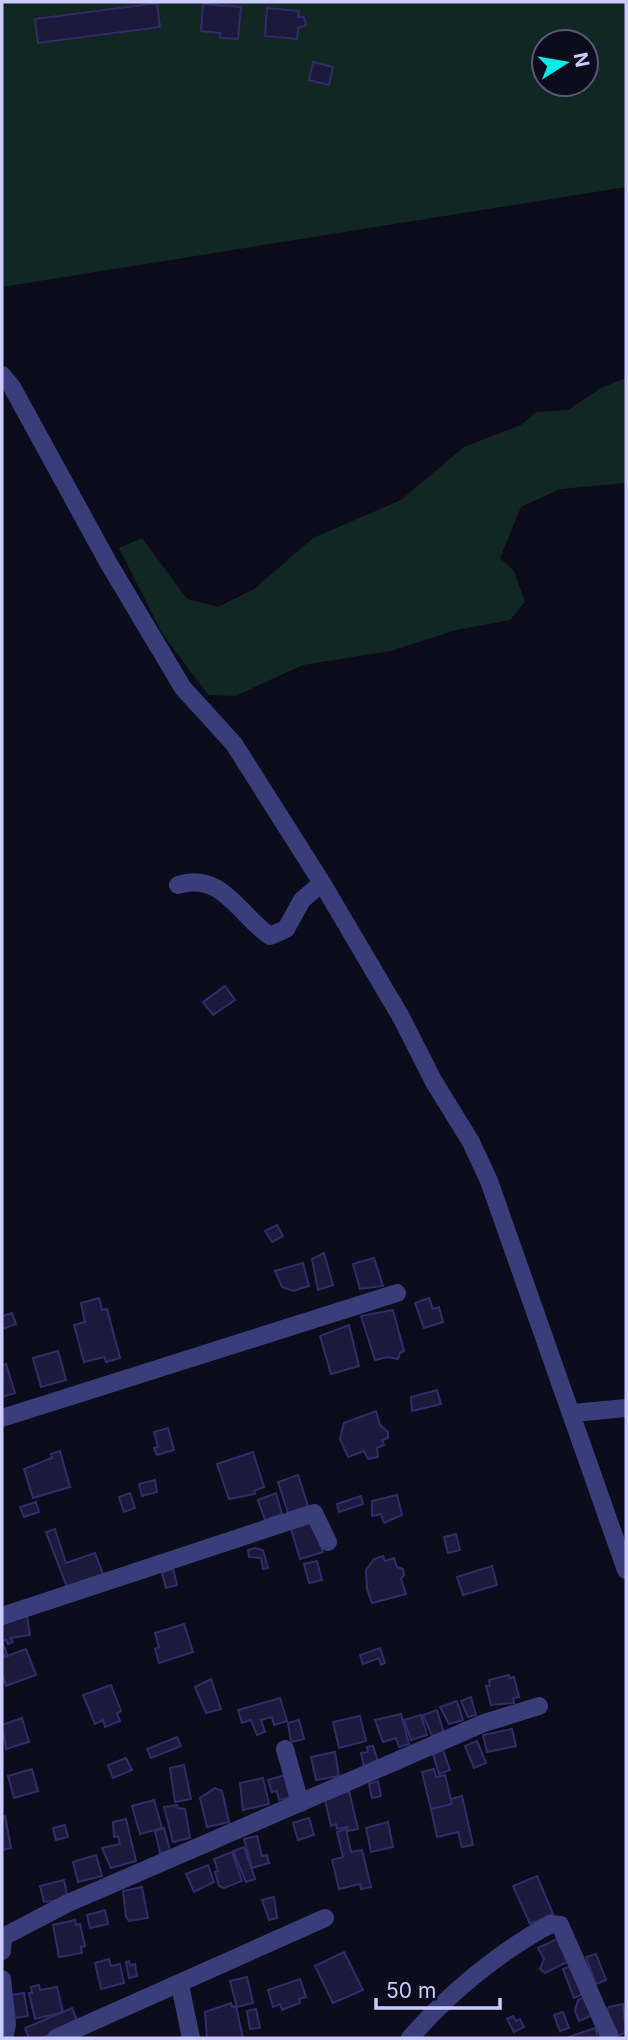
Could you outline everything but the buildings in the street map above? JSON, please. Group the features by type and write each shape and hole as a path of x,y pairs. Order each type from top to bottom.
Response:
{"street":[{"path":"2,375 12,387 109,564 183,688 234,744 322,883 471,1142 489,1181 573,1413 605,1518 626,1570"},
{"path":"178,885 200,883 224,892 270,936 286,929 302,900 322,883"},
{"path":"2,1418 397,1293"},
{"path":"573,1413 626,1408"},
{"path":"2,1616 314,1513 328,1542"},
{"path":"2,1951 4,1937 31,1922 484,1723 539,1706"},
{"path":"285,1749 300,1803"},
{"path":"56,2038 92,2031 180,1985 325,1918"},
{"path":"410,2038 426,2019 473,1978 551,1924 561,1925 610,2038"},
{"path":"2,1979 7,2024 4,2038"},
{"path":"180,1985 191,2038"}],"green space":[{"path":"2,2 626,2 626,187 2,287"},
{"path":"626,378 626,483 560,489 521,507 500,558 514,571 525,602 510,620 456,630 391,651 303,665 235,696 208,695 162,633 119,548 142,538 187,599 218,607 254,589 313,538 401,500 464,447 521,425 536,412 568,410 601,388"}]}
